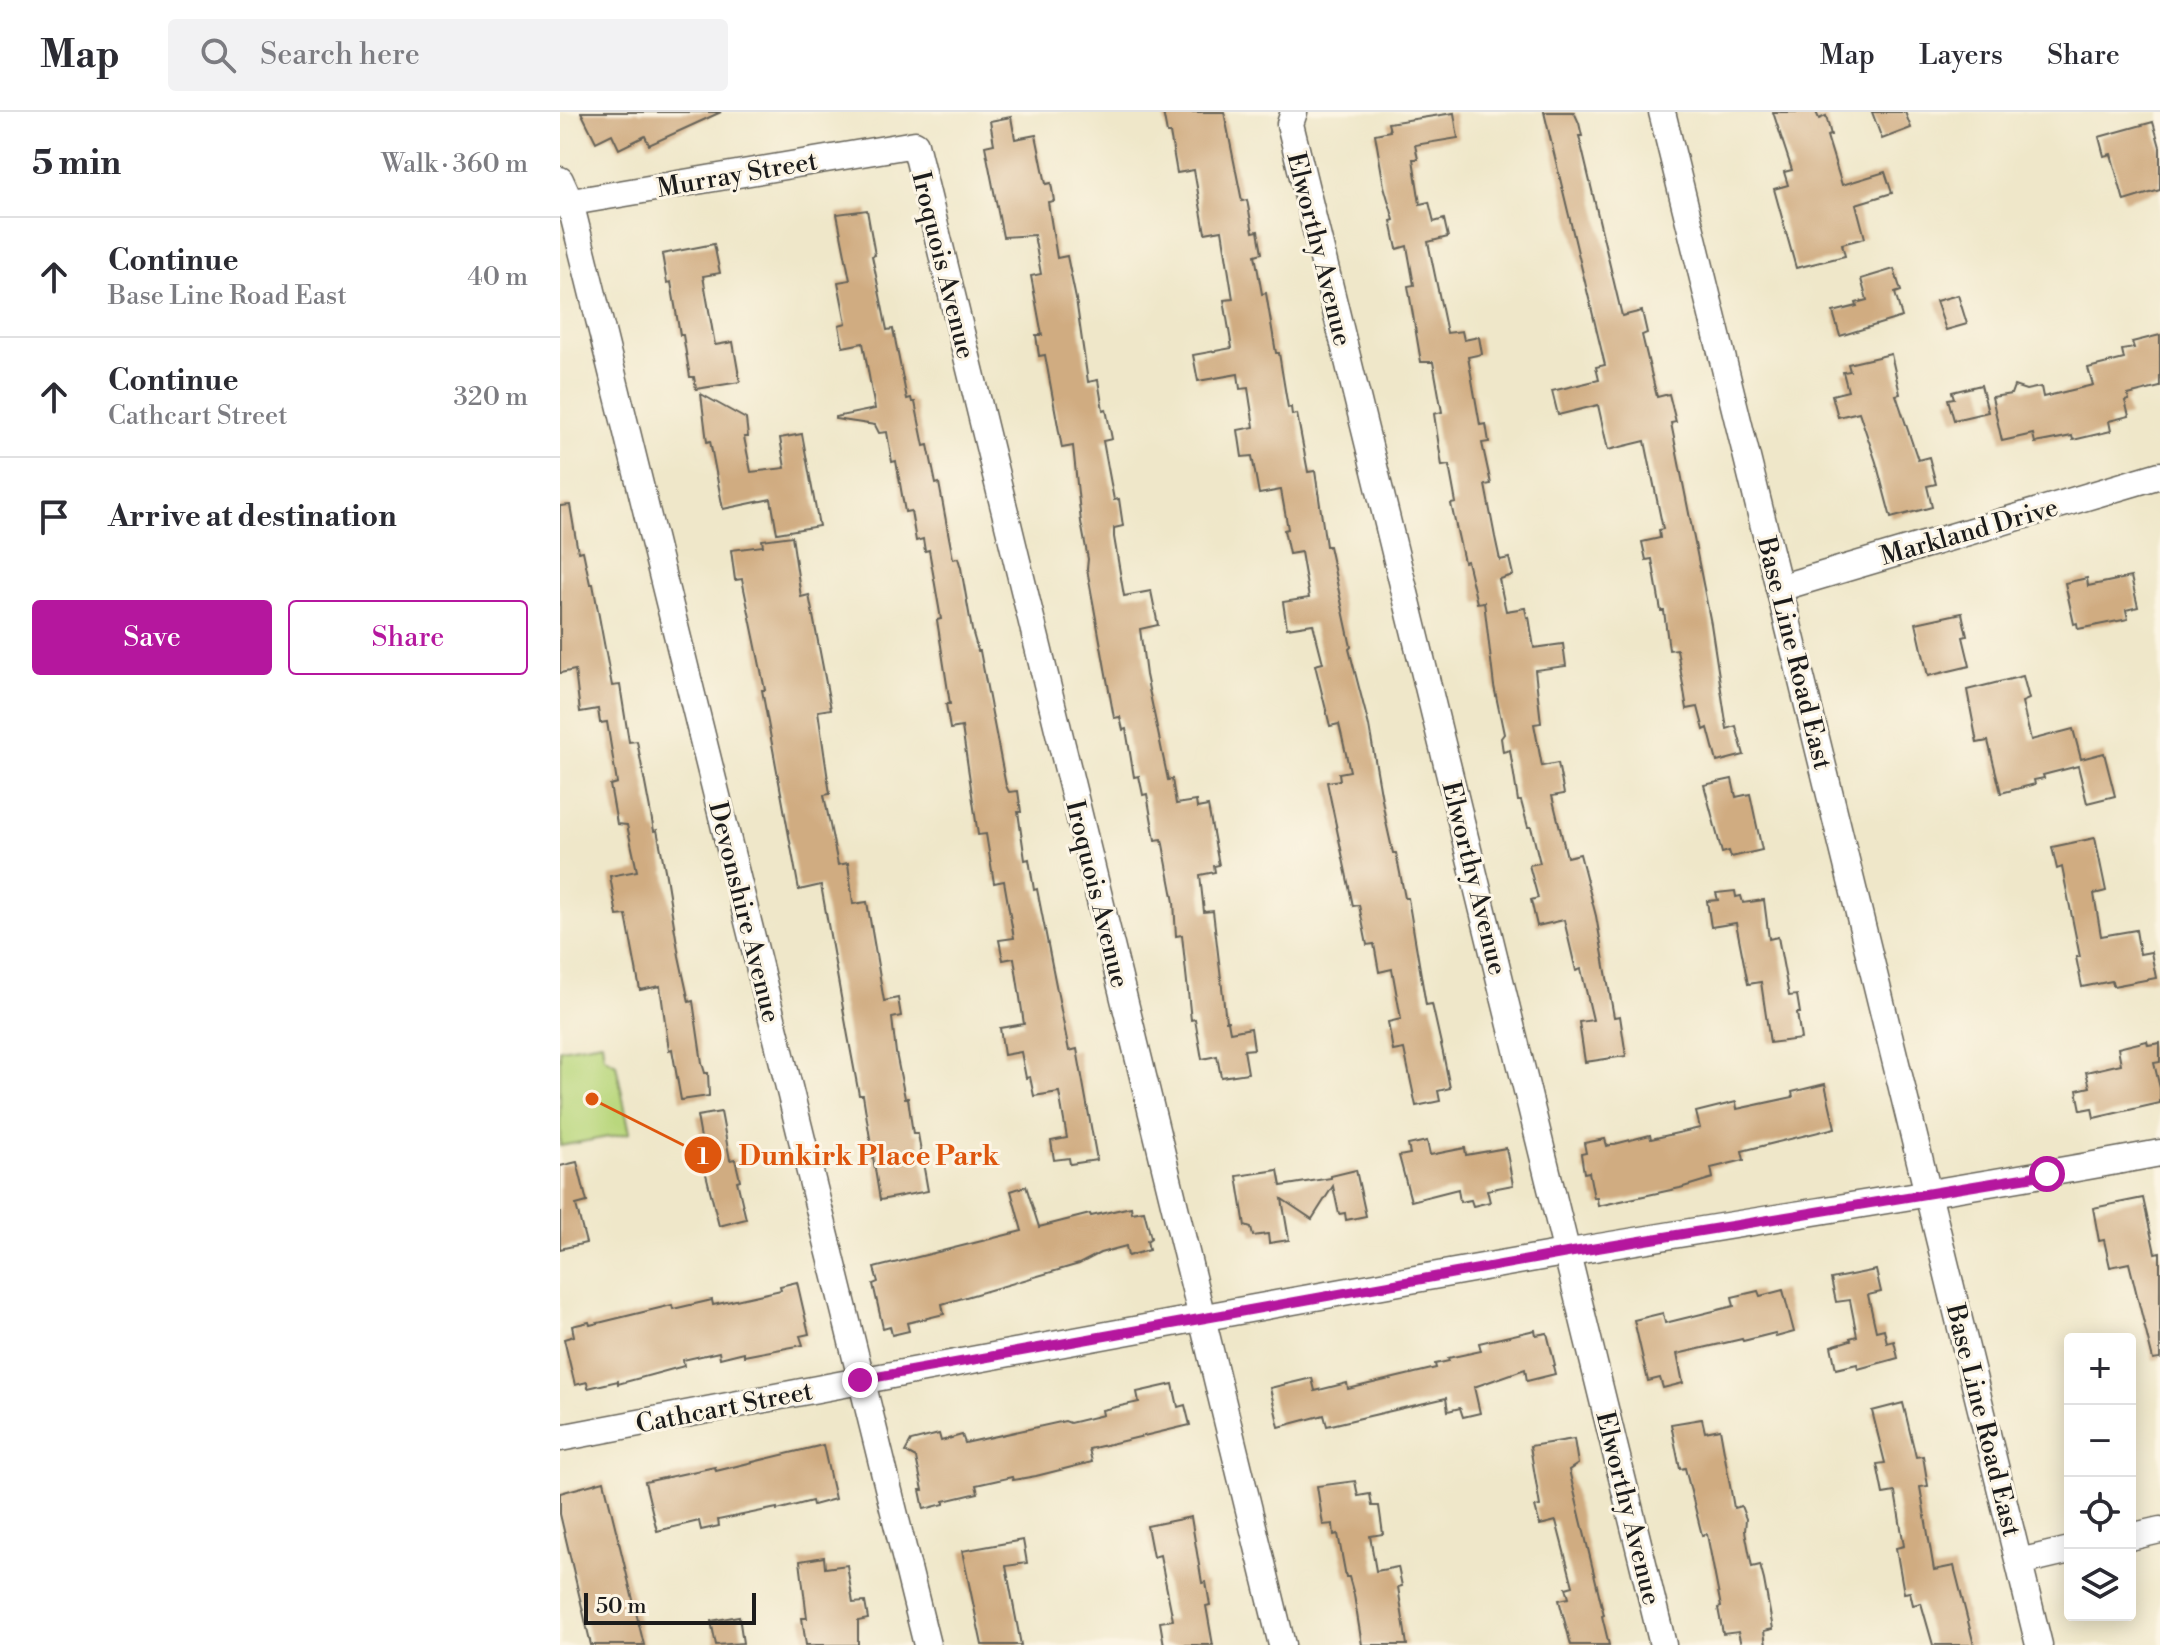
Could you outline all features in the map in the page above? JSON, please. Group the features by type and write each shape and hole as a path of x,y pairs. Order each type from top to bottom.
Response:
{"street":[{"name":"Elworthy Avenue","path":"1294,112 1290,124 1663,1645"},
{"name":"Base Line Road East","path":"1662,112 2039,1645"},
{"name":"Murray Street","path":"563,196 915,144"},
{"name":"Iroquois Avenue","path":"915,144 1282,1645"},
{"name":"Devonshire Avenue","path":"563,196 927,1645"},
{"name":"Markland Drive","path":"1779,588 2160,475"},
{"path":"1928,1195 2160,1153"},
{"name":"Cathcart Street","path":"560,1438 1201,1318 1567,1253 1928,1195"},
{"path":"2136,1536 2160,1530"},
{"path":"2019,1562 2064,1551"}],"green space":[{"path":"602,1042 604,1057 616,1064 630,1133 560,1146 560,1049"}],"building":[{"path":"581,112 721,112 649,145 645,136 619,149 612,134 596,142"},
{"path":"1163,112 1224,112 1242,201 1247,200 1253,232 1258,231 1262,253 1255,255 1262,294 1266,293 1288,408 1291,407 1292,415 1297,414 1308,472 1315,471 1326,546 1329,546 1349,649 1369,726 1393,853 1396,853 1405,898 1408,898 1426,1005 1432,1004 1443,1053 1450,1088 1438,1091 1440,1101 1416,1106 1404,1049 1393,1051 1388,1022 1401,1019 1392,969 1379,972 1374,944 1367,945 1359,905 1353,906 1327,782 1340,780 1339,773 1350,771 1339,724 1330,726 1315,665 1323,663 1313,624 1287,628 1283,602 1309,598 1301,552 1289,554 1281,490 1259,494 1252,456 1242,457 1238,430 1254,427 1248,388 1240,389 1238,374 1198,381 1193,355 1232,348 1224,300 1233,299 1222,230 1205,233 1194,170 1177,173"},
{"path":"1544,112 1574,112 1579,123 1582,136 1579,136 1622,316 1642,311 1647,333 1642,335 1657,397 1669,394 1676,422 1671,423 1711,624 1727,729 1736,726 1744,755 1717,762 1708,728 1704,730 1698,707 1687,709 1677,649 1669,650 1652,559 1646,560 1642,542 1660,538 1659,530 1663,529 1645,441 1608,450 1598,405 1558,415 1552,391 1599,380 1596,367 1605,365"},
{"path":"1773,112 1816,112 1819,119 1826,116 1831,135 1827,136 1842,185 1885,172 1892,193 1856,204 1865,238 1842,244 1845,256 1796,268 1774,189 1788,185 1784,172 1792,170"},
{"path":"1872,112 1905,112 1911,128 1882,139"},
{"path":"1454,113 1458,138 1415,145 1418,159 1413,159 1420,204 1429,202 1434,222 1444,219 1448,237 1428,242 1447,333 1462,331 1464,340 1479,337 1482,354 1468,357 1480,425 1486,424 1489,442 1482,443 1491,484 1485,485 1495,537 1500,560 1509,558 1513,575 1499,579 1506,611 1525,608 1534,648 1563,644 1566,666 1535,670 1541,723 1534,724 1542,766 1558,763 1564,794 1552,796 1567,857 1580,854 1596,916 1614,1017 1620,1016 1626,1056 1585,1062 1579,1022 1593,1020 1581,969 1576,971 1564,920 1537,926 1531,900 1538,898 1529,865 1540,863 1531,827 1528,827 1521,801 1518,801 1510,750 1503,752 1501,738 1504,734 1494,686 1484,602 1477,603 1467,561 1464,562 1451,504 1456,503 1449,465 1442,466 1434,414 1442,412 1433,362 1421,362 1408,286 1414,285 1407,246 1397,249 1391,221 1394,220 1384,186 1375,134 1390,131 1388,123"},
{"path":"1011,117 1015,139 1036,135 1046,184 1051,183 1054,201 1048,202 1057,258 1067,256 1088,382 1098,380 1103,410 1106,409 1112,439 1103,441 1114,500 1119,499 1123,526 1114,528 1114,537 1124,596 1151,591 1158,625 1140,629 1146,675 1168,780 1172,779 1176,804 1196,801 1197,808 1208,806 1219,865 1214,866 1215,872 1200,875 1204,912 1213,911 1226,1021 1230,1032 1251,1028 1254,1049 1244,1050 1248,1073 1221,1077 1217,1056 1202,1059 1195,1019 1191,1020 1182,935 1176,936 1174,902 1162,839 1155,840 1147,794 1143,795 1139,776 1134,777 1126,729 1123,730 1120,717 1114,718 1087,569 1073,446 1062,448 1045,355 1039,356 1036,335 1042,335 1031,276 1041,274 1034,235 1003,237 985,146 994,144 990,121"},
{"path":"2153,122 2160,147 2160,190 2124,201 2111,154 2104,156 2099,137"},
{"path":"867,210 875,255 872,256 887,330 893,329 907,399 915,402 924,446 928,445 936,484 939,483 953,559 958,558 961,568 972,630 980,651 1006,786 1009,792 1018,791 1025,860 1029,859 1034,890 1037,889 1069,1051 1077,1049 1097,1160 1070,1164 1069,1158 1054,1160 1051,1141 1067,1138 1059,1092 1034,1096 1030,1077 1026,1078 1021,1052 1004,1055 1000,1028 1024,1024 1014,958 1003,960 999,940 1014,938 1004,881 994,883 986,834 978,835 962,727 950,729 946,704 950,704 937,620 941,619 929,550 925,551 923,539 916,541 911,511 905,512 896,461 892,462 887,432 879,433 875,425 835,419 875,409 863,343 843,347 839,325 846,323 838,282 850,280 837,214"},
{"path":"714,244 720,273 703,276 715,345 733,342 740,382 696,389 694,377 690,377 671,282 667,283 662,254"},
{"path":"1894,269 1901,291 1895,293 1902,317 1840,336 1833,312 1867,300 1861,279"},
{"path":"1958,295 1967,324 1946,330 1936,301"},
{"path":"2160,335 2160,387 2128,395 2129,400 2125,401 2129,416 2109,421 2111,431 2073,440 2072,436 2035,443 2033,434 2002,441 1992,397 2011,394 2014,386 2026,390 2041,387 2043,397 2093,385 2088,368 2124,359 2122,350 2134,348 2132,342"},
{"path":"1891,354 1900,394 1896,395 1918,460 1929,457 1936,484 1927,486 1932,507 1891,518 1859,412 1838,417 1832,395 1848,391 1843,372 1850,371 1848,364"},
{"path":"1981,385 1988,412 1954,420 1948,399 1954,398 1952,392"},
{"path":"701,394 746,419 748,437 744,437 751,472 785,468 780,438 802,434 819,526 777,533 771,499 723,509 710,441 707,442"},
{"path":"570,505 578,552 583,551 590,584 593,584 612,686 620,685 629,742 637,741 654,831 657,830 665,870 679,956 689,1002 693,1001 702,1063 705,1073 708,1073 709,1096 681,1100 672,1049 669,1050 660,986 640,990 626,915 617,916 610,876 637,871 627,825 617,824 610,785 617,783 607,722 600,723 598,709 580,712 575,670 560,673 560,506"},
{"path":"792,536 801,597 809,595 831,709 818,711 830,794 824,795 838,865 848,863 853,904 867,902 884,1001 898,998 901,1016 892,1018 896,1053 905,1098 908,1098 913,1134 918,1134 928,1191 880,1200 863,1095 859,1095 821,885 799,890 762,690 765,690 742,579 735,580 731,550 763,546 762,540"},
{"path":"2131,577 2138,607 2126,610 2128,619 2078,629 2077,623 2074,624 2065,583 2087,578 2088,586"},
{"path":"1962,613 1967,636 1963,637 1970,666 1928,676 1916,623"},
{"path":"2023,676 2029,699 2022,702 2031,740 2073,729 2081,759 2104,753 2115,796 2087,803 2078,766 2043,775 2044,778 2034,780 2035,784 2001,793 1988,741 1977,743 1967,690"},
{"path":"1732,779 1736,797 1750,794 1762,850 1731,857 1729,851 1722,853 1704,785"},
{"path":"2095,838 2106,891 2094,894 2101,936 2136,930 2140,954 2151,952 2156,978 2113,986 2112,981 2082,987 2076,957 2080,957 2062,867 2057,869 2052,847"},
{"path":"1735,891 1736,897 1741,896 1743,903 1764,900 1769,939 1778,937 1789,996 1797,995 1801,1039 1770,1043 1761,982 1748,984 1736,923 1711,927 1707,901 1718,900 1716,893"},
{"path":"2147,1041 2148,1045 2160,1043 2160,1062 2154,1063 2160,1103 2094,1118 2092,1108 2081,1110 2077,1090 2090,1087 2086,1072 2121,1064 2118,1048"},
{"path":"1825,1084 1835,1128 1742,1151 1744,1160 1711,1168 1713,1178 1598,1206 1589,1172 1584,1173 1581,1154 1586,1153 1584,1143 1605,1139 1607,1146 1650,1135 1651,1139 1700,1128 1696,1112 1736,1102 1737,1109 1793,1097 1792,1092"},
{"path":"721,1112 730,1160 735,1159 740,1180 737,1181 746,1219 719,1226 704,1166 697,1116"},
{"path":"1427,1141 1430,1155 1465,1148 1466,1155 1506,1148 1513,1185 1487,1190 1490,1202 1473,1206 1471,1200 1460,1202 1458,1189 1411,1201 1399,1156 1410,1154 1408,1145"},
{"path":"577,1162 587,1202 576,1205 586,1243 560,1249 560,1166"},
{"path":"1278,1170 1281,1186 1331,1178 1356,1170 1366,1216 1346,1220 1345,1213 1339,1214 1333,1186 1312,1219 1282,1199 1289,1240 1269,1243 1268,1234 1253,1236 1251,1228 1245,1226 1237,1176"},
{"path":"1026,1186 1039,1227 1131,1207 1132,1213 1144,1211 1151,1238 1147,1241 1149,1250 1128,1256 1126,1246 1100,1253 1079,1264 942,1304 944,1314 907,1323 909,1331 892,1335 890,1326 883,1328 873,1284 878,1282 874,1268 1022,1231 1011,1191"},
{"path":"2143,1198 2155,1253 2160,1252 2160,1359 2153,1360 2129,1263 2110,1267 2104,1240 2099,1241 2093,1208"},
{"path":"1876,1270 1881,1292 1868,1295 1876,1331 1884,1329 1887,1343 1894,1341 1898,1358 1858,1369 1857,1364 1836,1369 1831,1346 1857,1336 1850,1300 1836,1302 1831,1279"},
{"path":"797,1282 809,1334 800,1336 803,1345 720,1358 719,1352 683,1360 684,1366 618,1384 618,1381 588,1388 587,1382 575,1385 564,1339 574,1336 572,1326 589,1322 590,1325 672,1305 673,1309 712,1300 713,1305 781,1290 780,1286"},
{"path":"1783,1290 1794,1332 1776,1337 1775,1333 1742,1339 1677,1354 1683,1383 1663,1388 1660,1378 1648,1381 1634,1320 1663,1313 1665,1323 1734,1306 1732,1297 1758,1291 1760,1296"},
{"path":"1535,1330 1536,1335 1547,1333 1555,1374 1527,1381 1525,1369 1474,1387 1480,1413 1463,1417 1460,1408 1448,1411 1446,1398 1327,1426 1324,1415 1279,1427 1270,1388 1312,1378 1315,1391 1347,1383 1348,1389 1436,1368 1435,1364 1449,1361 1448,1358 1481,1351 1479,1343"},
{"path":"1173,1384 1178,1407 1185,1405 1190,1425 1089,1449 1092,1462 1036,1476 1013,1480 1012,1477 976,1485 978,1493 924,1509 916,1458 905,1452 911,1441 939,1434 941,1441 962,1435 965,1443 1065,1421 1070,1423 1103,1415 1102,1410 1139,1402 1137,1392"},
{"path":"1903,1403 1916,1457 1923,1456 1928,1486 1920,1487 1934,1570 1954,1566 1974,1645 1933,1645 1921,1603 1913,1605 1910,1592 1904,1593 1896,1548 1904,1546 1895,1492 1883,1494 1877,1464 1885,1463 1872,1411"},
{"path":"1702,1419 1705,1432 1720,1429 1734,1508 1741,1506 1746,1519 1745,1531 1752,1567 1760,1565 1773,1629 1764,1631 1766,1645 1741,1645 1738,1632 1723,1634 1707,1534 1702,1535 1685,1468 1680,1469 1671,1424"},
{"path":"1574,1439 1578,1464 1569,1470 1609,1645 1571,1645 1559,1600 1569,1598 1566,1588 1573,1586 1556,1521 1540,1525 1535,1507 1540,1506 1530,1446"},
{"path":"823,1445 835,1499 718,1520 719,1526 701,1530 699,1521 657,1531 645,1482 715,1467 716,1471"},
{"path":"604,1481 644,1645 591,1645 560,1514 560,1493"},
{"path":"1355,1481 1358,1496 1370,1494 1372,1506 1379,1506 1383,1534 1370,1536 1376,1571 1398,1567 1407,1645 1362,1645 1354,1595 1349,1577 1346,1577 1338,1534 1334,1535 1333,1524 1323,1525 1317,1486"},
{"path":"1191,1517 1202,1583 1206,1582 1210,1605 1206,1606 1213,1645 1164,1645 1160,1622 1173,1620 1160,1555 1153,1557 1147,1526"},
{"path":"1023,1540 1027,1563 1006,1566 1021,1645 982,1645 962,1551"},
{"path":"824,1557 825,1568 847,1565 853,1603 865,1602 868,1619 858,1621 858,1645 806,1645 802,1618 807,1618 800,1561"},
{"path":"739,1616 743,1643 716,1645 711,1621"}],"place":[{"name":"Dunkirk Place Park","path":"592,1099"}],"route":[{"path":"860,1380 1567,1253 2047,1174"}]}
